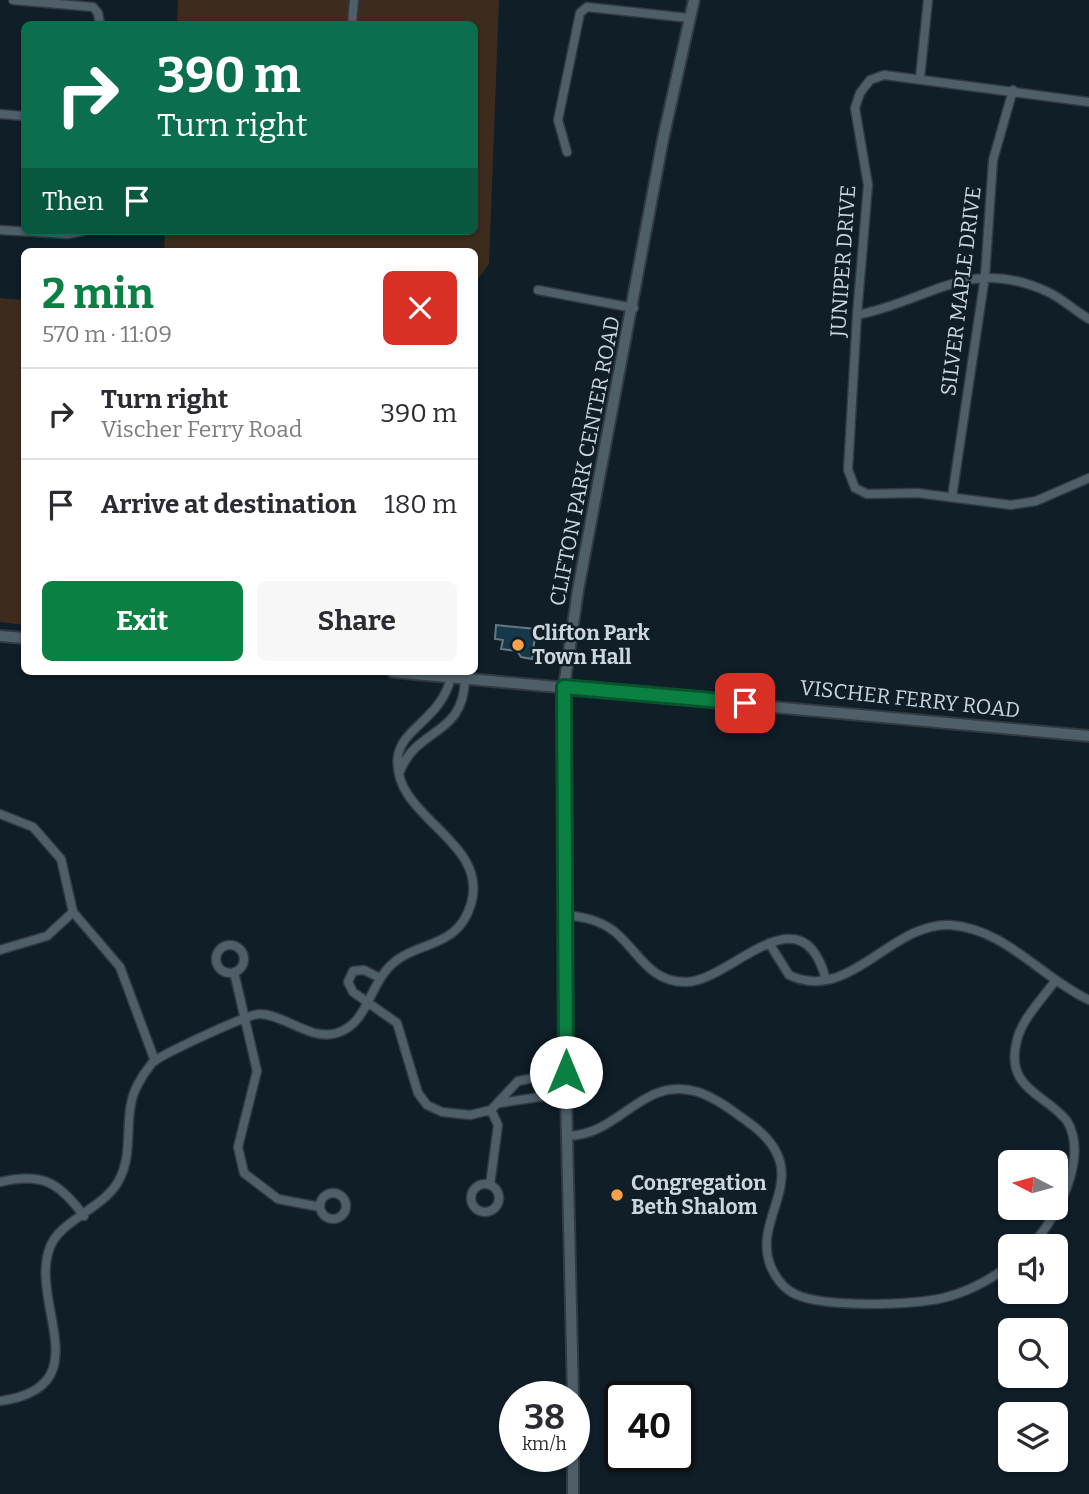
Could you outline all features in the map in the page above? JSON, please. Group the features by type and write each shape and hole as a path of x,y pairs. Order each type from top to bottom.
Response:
{"street":[{"path":"13,0 85,5 93,7 99,21"},
{"path":"352,21 354,0"},
{"name":"CLIFTON PARK CENTER ROAD","path":"573,1381 566,1093 564,687 580,579 634,308 663,139 694,0"},
{"path":"920,78 928,0"},
{"path":"567,152 558,120 580,13 587,7 689,18"},
{"name":"JUNIPER DRIVE","path":"952,497 917,493 884,496 864,493 855,488 848,470 868,185 855,108 860,93 870,80 884,75 1089,102"},
{"name":"SILVER MAPLE DRIVE","path":"952,497 985,276 993,160 1013,90"},
{"path":"0,114 21,116"},
{"path":"0,230 21,231"},
{"path":"857,315 883,310 952,282 985,276 1049,293 1089,319"},
{"path":"538,290 634,308"},
{"path":"952,497 1011,505 1036,500 1089,478"},
{"path":"0,636 21,638"},
{"name":"VISCHER FERRY ROAD","path":"428,675 1089,736"},
{"path":"0,1401 34,1391 52,1371 56,1340 47,1282 47,1257 55,1238 83,1216 119,1181 127,1162 134,1094 155,1061 259,1014 270,1015 311,1032 330,1034 354,1024 380,978 395,961 454,933 467,914 473,893 466,862 404,789 399,773 401,746 441,704 451,677"},
{"path":"399,773 412,748 446,726 460,709 466,678"},
{"path":"0,814 33,827 52,845 61,859 73,912 120,967 155,1061"},
{"path":"0,950 47,936 73,912"},
{"path":"565,915 594,919 625,942 648,969 674,981 695,981 714,975 749,951 781,939 800,942 818,960 826,980"},
{"path":"769,943 789,975 805,981 826,980 846,974 910,934 948,925 987,932 1055,981 1089,999"},
{"path":"380,978 359,970 348,982 353,992 397,1023 412,1077 427,1105 442,1112 460,1114 491,1110 500,1103 566,1093"},
{"path":"234,972 257,1071 256,1086 238,1147 244,1173 278,1199 320,1207"},
{"path":"1040,1234 1059,1208 1076,1165 1074,1133 1067,1121 1031,1093 1020,1077 1015,1058 1021,1029 1055,981"},
{"path":"500,1103 504,1093 518,1082 566,1072"},
{"path":"567,1136 592,1134 650,1095 660,1092 698,1093 728,1107 766,1136 779,1158 779,1199 767,1249 771,1266 782,1284 801,1296 833,1301 906,1303 943,1298 984,1283 998,1273"},
{"path":"490,1185 498,1125 491,1110"},
{"path":"0,1182 31,1178 48,1181 69,1195 83,1216"},
{"path":"573,1472 573,1494"}],"shaded area":[{"path":"178,0 499,0 489,264 478,279 478,248 164,248 165,235 478,235 478,21 177,21"},
{"path":"0,298 21,300 21,625 0,622"}],"building":[{"name":"Clifton Park Town Hall","path":"496,625 536,629 532,659 521,657 517,651 501,649 503,640 495,639"}],"place":[{"name":"Clifton Park Town Hall","path":"518,645"},
{"name":"Congregation Beth Shalom","path":"617,1195"}],"route":[{"path":"566,1072 564,687 745,703"}]}
